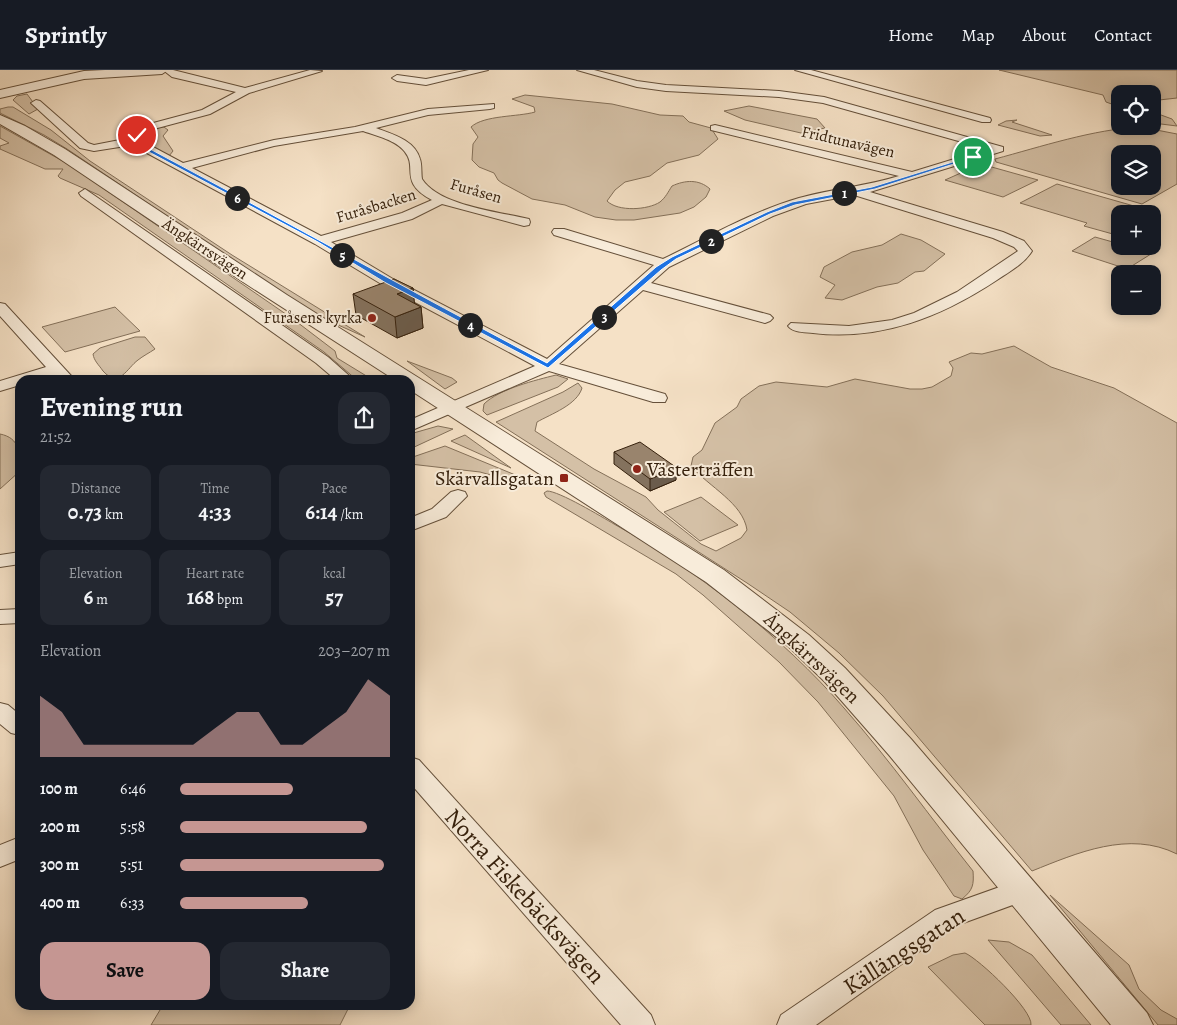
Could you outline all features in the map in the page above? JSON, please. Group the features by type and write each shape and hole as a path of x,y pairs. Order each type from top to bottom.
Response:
{"street":[{"path":"0,94 96,72 162,70"},
{"path":"168,70 170,73 245,91"},
{"path":"397,78 426,82 483,70"},
{"path":"582,70 630,82 666,88 779,94 824,100 999,149 914,176"},
{"path":"800,70 986,120"},
{"path":"134,141 137,135 146,128 206,112 245,91 317,71"},
{"path":"36,103 87,147 134,141 320,241 381,278 548,366 659,398"},
{"path":"181,167 283,141 365,128 428,112 490,106"},
{"name":"Ängkärrsvägen","path":"0,119 25,130 63,154 230,266 401,375"},
{"name":"Furåsen","path":"365,128 396,141 409,149 414,158 415,177 418,182 441,200 524,222"},
{"name":"Fridtunavägen","path":"715,128 914,176"},
{"name":"Fridtunavägen","path":"454,408 548,366 664,264 778,209 803,201 855,191 914,176"},
{"path":"796,326 850,331 875,328 904,321 973,291 1025,251 1019,244 998,235 855,191"},
{"path":"85,193 322,360 340,375"},
{"name":"Furåsbacken","path":"320,241 408,216 441,200"},
{"path":"559,232 664,264"},
{"path":"641,285 765,318"},
{"path":"0,307 62,374"},
{"path":"0,386 15,383"},
{"name":"Ängkärrsvägen","path":"415,384 715,576 799,641 867,710 1022,890 1134,1025"},
{"path":"415,424 454,408"},
{"path":"415,523 439,513 458,496"},
{"path":"0,561 15,559"},
{"path":"0,617 15,616"},
{"path":"0,711 15,724"},
{"name":"Norra Fiskebäcksvägen","path":"415,772 640,1025"},
{"path":"0,856 15,850"},
{"name":"Källängsgatan","path":"792,1025 945,918 1022,890"}],"shaded area":[{"path":"999,70 1177,70 1177,98 1161,100 1161,85 1111,85 1111,104 1106,102 1103,95"},
{"path":"27,94 38,109 29,114 13,100 17,96"},
{"path":"525,95 612,104 660,115 683,116 689,122 711,128 718,139 699,155 667,163 650,176 625,182 615,190 607,201 618,207 633,209 648,207 660,202 672,186 687,182 701,183 710,189 706,197 694,207 680,213 634,220 616,220 595,217 565,205 532,199 502,183 494,173 479,167 472,160 473,144 478,137 471,127 492,118 535,112 534,107 512,99"},
{"path":"749,106 817,119 825,128 801,133 745,120 724,111"},
{"path":"13,107 51,130 90,161 232,255 365,337 327,320 285,295 67,149 0,113 0,109"},
{"path":"1161,115 1172,119 1177,126 1161,124"},
{"path":"1017,120 1012,122 1052,135 1040,136 998,125 1006,121"},
{"path":"0,126 68,164 293,319 335,351 337,358 365,375 351,375 324,352 99,195 60,178 58,176 63,169 45,169 0,149 0,146 9,143 0,138"},
{"path":"164,127 168,130 163,136 173,151 169,156 145,144 141,138 153,128"},
{"path":"1111,130 1111,135 1161,135 1161,131 1177,134 1177,184 1161,193 1161,145 1111,145 1111,195 1158,195 1142,204 996,162 995,159 1067,139"},
{"path":"981,164 1038,180 1003,197 945,180"},
{"path":"1057,184 1130,205 1111,205 1111,234 1084,226 1087,223 1020,203"},
{"path":"901,234 921,240 945,254 924,271 915,272 898,283 877,287 842,300 825,298 835,285 820,277 824,267 852,252 882,245"},
{"path":"1095,237 1111,241 1111,255 1149,255 1133,265 1115,265 1072,251"},
{"path":"115,307 140,331 65,352 42,327"},
{"path":"135,337 145,337 155,349 138,360 122,375 108,375 94,359 93,354 100,348"},
{"path":"1014,346 1051,367 1114,388 1177,423 1177,854 1159,847 1122,844 1085,851 1032,871 883,696 839,653 790,612 747,583 496,422 563,392 578,383 582,388 575,399 537,422 535,431 594,469 646,497 658,510 701,544 716,551 741,538 747,530 744,520 732,503 691,466 693,457 702,450 715,423 737,407 741,399 759,386 776,382 827,387 855,379 910,389 922,389 932,387 951,376 953,368 949,362 971,353 982,354"},
{"path":"407,361 452,378 457,382 445,389"},
{"path":"556,375 568,379 558,387 487,415 483,411 484,404 499,394 518,386"},
{"path":"438,426 453,429 415,447 415,433"},
{"path":"0,434 12,439 15,443 15,476 0,489"},
{"path":"465,435 511,468 451,441"},
{"path":"445,446 513,474 531,484 530,486 480,472 415,465 415,456"},
{"path":"547,491 561,495 591,510 676,562 737,607 794,656 861,728 973,871 972,887 966,896 962,899 954,896 923,850 894,796 818,702 779,662 703,595 676,574 546,497 544,493"},
{"path":"701,497 738,525 700,541 664,512"},
{"path":"1050,895 1129,965 1139,989 1161,1010 1177,1019 1177,1025 1158,1025"},
{"path":"988,940 1009,942 1032,955 1091,1025 1061,1025"},
{"path":"965,953 993,974 1015,997 1024,1008 1031,1025 985,1025 928,967 953,955"},
{"path":"160,1010 348,1010 340,1025 151,1025"}],"building":[{"path":"394,279 413,288 397,294 421,307 395,317 353,294"},
{"path":"640,442 677,468 650,479 614,452"}],"place":[{"name":"Furåsens kyrka","path":"372,318"},
{"name":"Västerträffen","path":"637,469"},
{"name":"Skärvallsgatan","path":"564,478"}],"route":[{"path":"137,135 134,138 136,143 320,241 388,282 548,366 658,269 674,258 768,213 794,204 873,188 973,157"}]}
